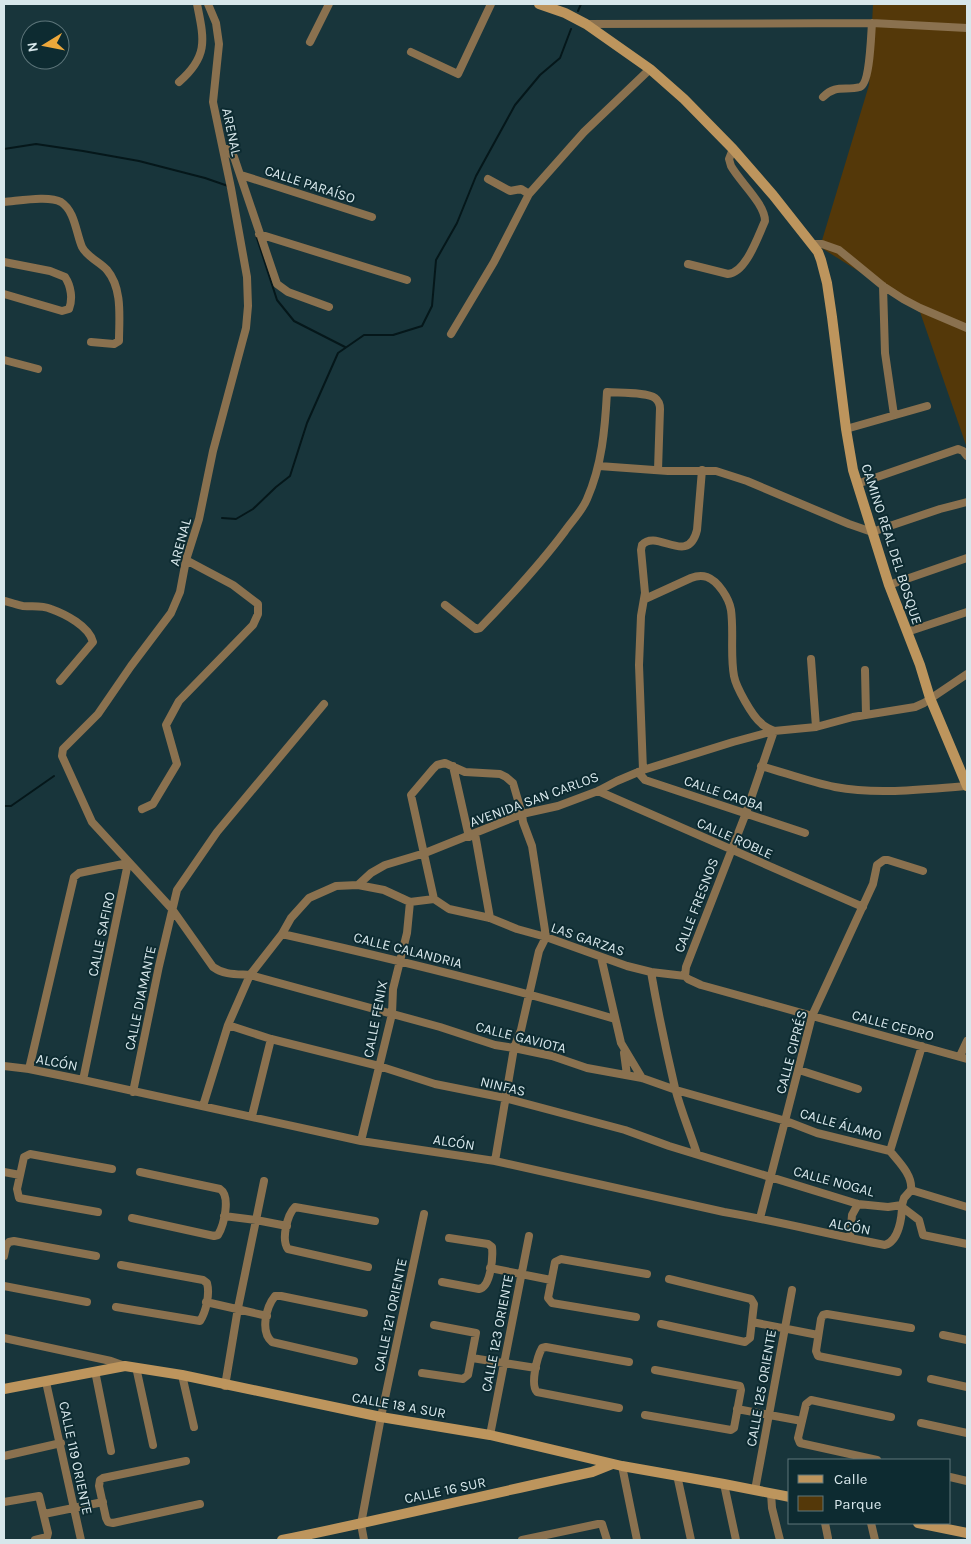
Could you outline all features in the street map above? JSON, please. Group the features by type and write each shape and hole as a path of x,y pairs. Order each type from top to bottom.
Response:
{"street":[{"path":"178,82 192,70 203,44 204,37 197,4"},
{"name":"ARENAL","path":"208,4 216,23 218,39 213,102 232,188 246,268 248,315 213,451 199,519 186,560 180,592 171,614 131,666 98,714 63,749 62,756 92,822 128,864 172,909 213,967 226,973 250,975"},
{"path":"310,42 329,4"},
{"path":"411,52 458,74 491,4"},
{"name":"CAMINO REAL DEL BOSQUE","path":"539,4 565,13 586,24 650,69 684,99 733,149 774,195 822,260 832,317 850,456 857,484 889,584 930,698 967,786"},
{"path":"586,24 872,24 967,28"},
{"path":"824,98 828,92 835,89 860,87 864,84 867,74 872,24"},
{"path":"451,334 494,262 530,194 584,132 650,69"},
{"path":"222,149 227,149 234,157 274,279 282,289 329,307"},
{"path":"688,264 733,274 743,266 765,222 765,215 731,166 729,160 733,149"},
{"name":"CALLE PARAÍSO","path":"241,175 372,217"},
{"path":"488,179 510,191 521,188 530,194"},
{"path":"4,202 52,199 62,202 72,218 86,253 108,271 116,287 119,303 119,341 114,344 92,342"},
{"path":"259,234 407,280"},
{"path":"812,244 822,244 839,250 883,286 920,308 967,328"},
{"path":"4,262 50,271 66,277 71,304 69,309 62,311 4,294"},
{"path":"883,286 884,346 894,415"},
{"path":"4,360 38,369"},
{"path":"445,604 476,629 480,628 525,582 552,549 583,507 599,466 604,438 607,392 650,396 659,403 658,470"},
{"path":"846,429 927,406"},
{"path":"857,484 961,449 967,456"},
{"path":"599,466 716,471 747,480 872,532 967,502"},
{"path":"641,771 639,665 641,616 645,599 640,558 642,545 644,542 651,540 683,547 690,543 697,530 702,470"},
{"path":"889,584 967,558"},
{"path":"142,809 154,804 177,764 166,725 179,701 253,624 258,614 258,604 233,585 186,560"},
{"path":"645,599 699,576 706,576 721,588 731,610 731,642 735,680 759,721 774,731"},
{"path":"4,601 24,606 36,605 51,609 73,620 91,635 92,642 60,681"},
{"path":"907,632 967,612"},
{"path":"811,659 816,728"},
{"path":"865,670 866,715"},
{"name":"AVENIDA SAN CARLOS","path":"358,885 379,868 425,853 522,814 558,806 598,792 617,781 641,771 732,742 774,731 816,728 866,715 915,707 967,674"},
{"name":"CALLE DIAMANTE","path":"133,1092 177,890 217,832 324,704"},
{"name":"CALLE FRESNOS","path":"685,976 686,968 746,813 774,731"},
{"path":"203,1106 228,1025 250,975 282,934 291,918 309,898 336,886 358,885 384,890 410,902 434,899 411,794 437,765 445,763 464,772 490,773 506,777 513,783 523,822 532,846 546,937 539,951 521,1030 514,1048 495,1162"},
{"path":"453,766 472,835 490,918"},
{"path":"761,766 825,785 858,790 967,786"},
{"name":"CALLE CAOBA","path":"641,771 646,780 805,833"},
{"name":"CALLE ROBLE","path":"598,792 862,907"},
{"name":"CALLE CIPRÉS","path":"760,1218 812,1016 873,884 877,865 884,860 923,872"},
{"path":"30,1069 74,877 79,873 128,864"},
{"name":"CALLE SAFIRO","path":"83,1080 128,864"},
{"name":"LAS GARZAS","path":"434,899 449,909 490,918 517,929 546,937 628,966 651,972 685,976 701,985 812,1016"},
{"name":"CALLE FENIX","path":"361,1141 392,1014 394,989 407,933 410,902"},
{"name":"CALLE CALANDRIA","path":"282,934 400,960 528,993 615,1020"},
{"path":"601,957 624,1051 627,1075"},
{"path":"651,972 660,1024 676,1090 697,1154"},
{"name":"CALLE GAVIOTA","path":"250,975 440,1026 495,1045 552,1056 587,1068 642,1078 676,1090 786,1122"},
{"name":"CALLE CEDRO","path":"812,1016 963,1058"},
{"name":"NINFAS","path":"228,1025 271,1039 379,1066 435,1084 505,1098 625,1130 669,1146 770,1176"},
{"path":"252,1116 271,1039"},
{"path":"963,1058 967,1041"},
{"path":"922,1046 890,1151 907,1173 912,1185 911,1190 904,1198 902,1206 919,1220 923,1235 967,1244"},
{"path":"624,1051 642,1078"},
{"name":"ALCÓN","path":"4,1066 30,1069 83,1080 361,1141 495,1162 885,1245 896,1236 902,1214 902,1206"},
{"path":"799,1070 858,1089"},
{"name":"CALLE ÁLAMO","path":"786,1122 817,1133 890,1151"},
{"path":"98,1212 19,1198 17,1194 24,1157 30,1154 112,1169"},
{"path":"4,1172 20,1175"},
{"path":"132,1218 214,1236 218,1235 224,1216 226,1197 224,1191 220,1188 140,1172"},
{"name":"CALLE NOGAL","path":"770,1176 858,1204 888,1207 902,1206"},
{"path":"225,1386 238,1308 264,1181"},
{"path":"911,1190 967,1207"},
{"path":"850,1238 852,1214 858,1204"},
{"path":"368,1267 288,1250 284,1243 291,1211 295,1207 374,1221"},
{"name":"CALLE 121 ORIENTE","path":"364,1540 361,1524 381,1417 424,1214"},
{"path":"224,1216 287,1226"},
{"name":"CALLE 123 ORIENTE","path":"490,1435 529,1236"},
{"path":"442,1282 479,1289 484,1288 490,1268 492,1246 449,1238"},
{"path":"4,1256 6,1246 9,1242 14,1241 96,1256"},
{"path":"636,1317 552,1303 548,1298 555,1262 561,1259 647,1274"},
{"path":"116,1307 200,1322 203,1317 208,1288 204,1280 121,1265"},
{"path":"490,1268 551,1280"},
{"path":"661,1324 745,1342 750,1340 754,1304 751,1299 669,1279"},
{"path":"4,1286 87,1302"},
{"name":"CALLE 125 ORIENTE","path":"755,1490 792,1290"},
{"path":"354,1360 272,1342 264,1331 267,1316 271,1301 275,1296 364,1314"},
{"path":"206,1302 267,1316"},
{"path":"898,1372 818,1356 816,1351 822,1317 826,1314 911,1328"},
{"path":"752,1322 818,1335"},
{"path":"422,1373 466,1378 472,1358 476,1334 434,1325"},
{"path":"943,1335 967,1340"},
{"path":"4,1338 111,1361 126,1366"},
{"path":"619,1408 537,1392 534,1386 536,1368 542,1348 629,1362"},
{"path":"472,1358 536,1368"},
{"name":"CALLE 18 A SUR","path":"4,1390 95,1371 126,1366 136,1367 381,1417 490,1435 617,1465 788,1497"},
{"path":"136,1367 153,1445"},
{"path":"645,1415 731,1430 734,1428 741,1390 740,1386 654,1370"},
{"path":"95,1371 111,1451"},
{"path":"182,1375 194,1427"},
{"path":"931,1379 967,1387"},
{"name":"CALLE 119 ORIENTE","path":"46,1382 81,1540"},
{"path":"872,1459 802,1444 798,1439 806,1404 811,1400 891,1417"},
{"path":"737,1410 802,1421"},
{"path":"921,1424 967,1433"},
{"path":"4,1456 61,1443"},
{"path":"186,1461 100,1480 106,1518 108,1522 113,1523 200,1504"},
{"path":"617,1465 638,1540"},
{"name":"CALLE 16 SUR","path":"282,1540 361,1524 415,1510 617,1465"},
{"path":"677,1475 690,1540"},
{"path":"951,1477 967,1481"},
{"path":"724,1484 736,1540"},
{"path":"771,1493 772,1508 780,1540"},
{"path":"4,1502 39,1496 47,1536 35,1540"},
{"path":"44,1514 103,1502"},
{"path":"522,1540 602,1524 607,1540"},
{"path":"825,1524 828,1538"},
{"path":"871,1524 875,1540"},
{"path":"923,1524 967,1533"}],"green space":[{"path":"873,4 967,4 967,448 919,309 820,247 869,85"}],"waterway":[{"path":"578,11 581,4"},
{"path":"222,518 236,519 253,509 290,476 307,423 338,353 364,335 393,335 422,326 432,306 436,260 457,223 476,176 515,105 540,75 560,58 571,29"},
{"path":"4,149 36,144 83,151 139,161 228,186"},
{"path":"256,235 277,300 294,321 345,347"},
{"path":"4,806 11,806 54,776"}]}
